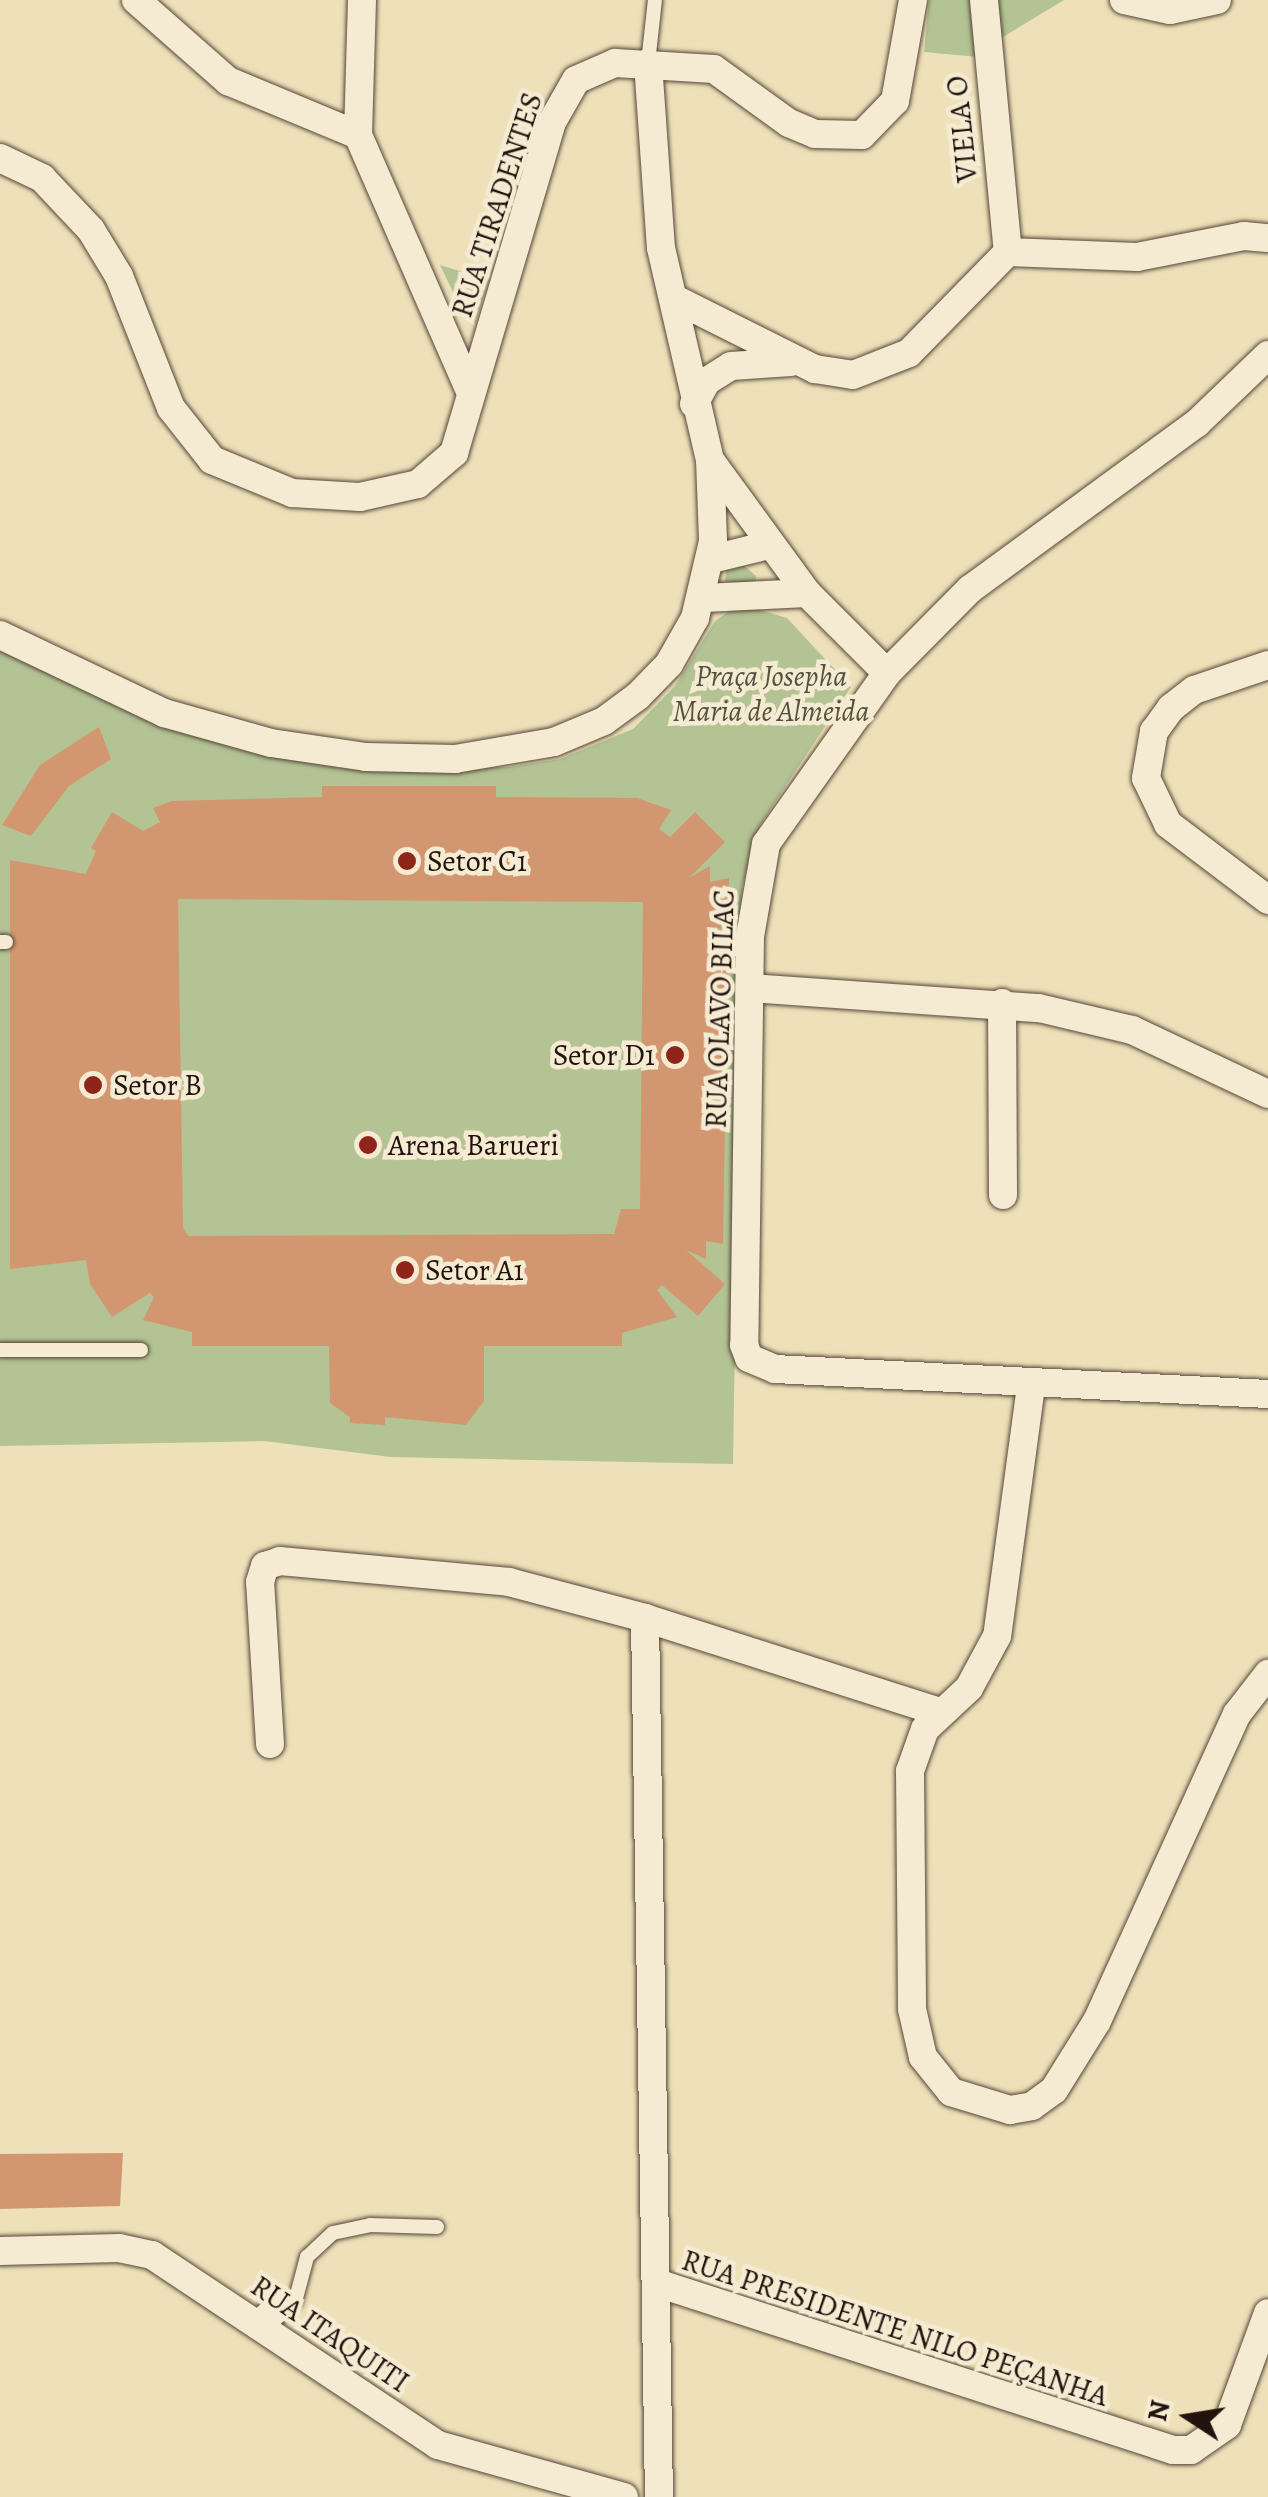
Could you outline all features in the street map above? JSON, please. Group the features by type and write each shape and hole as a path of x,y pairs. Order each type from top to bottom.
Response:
{"street":[{"path":"136,0 228,81 358,135"},
{"path":"362,0 358,135 470,391"},
{"name":"RUA TIRADENTES","path":"0,158 68,199 119,276 171,408 212,460 243,477 322,497 418,484 454,453 470,391 564,98 576,80 595,71 648,63 714,69 790,123 815,134 862,135 895,101 913,0"},
{"name":"VIELA O","path":"984,0 1008,252"},
{"path":"1124,0 1170,10 1216,0"},
{"path":"0,635 164,713 215,730 366,758 455,758 554,742 604,721 669,664 704,598 712,559 710,460 672,298 650,148 648,63"},
{"path":"672,298 802,363 853,375 895,362 1008,252 1137,257 1244,236 1268,238"},
{"name":"RUA OLAVO BILAC","path":"1030,1386 775,1369 749,1358 744,1345 750,988 754,896 766,844 888,673 970,590 1197,422 1268,355"},
{"path":"694,404 706,381 730,366 802,363"},
{"path":"710,460 808,593 888,673"},
{"path":"712,559 769,545"},
{"path":"704,598 808,593"},
{"path":"1268,665 1194,690 1172,708 1154,730 1146,778 1168,824 1268,900"},
{"path":"750,988 1002,1003 1132,1030 1268,1094"},
{"path":"1002,1003 1004,1195"},
{"path":"1268,1394 1030,1386 998,1636 969,1688 940,1712 918,1746 907,1807 915,2035 934,2075 951,2092 1010,2110 1054,2090 1075,2059 1237,1714 1268,1674"},
{"path":"270,1744 260,1582 265,1566 280,1561 495,1580 645,1618 940,1712"},
{"name":"RUA PRESIDENTE NILO PEÇANHA","path":"645,1618 657,2282 1173,2450 1192,2450 1228,2425 1268,2313"},
{"name":"RUA ITAQUITI","path":"0,2250 136,2249 438,2444 624,2497"},
{"path":"657,2282 660,2497"},
{"path":"258,2325 287,2304"}],"lane":[{"path":"648,63 654,0"},
{"path":"0,1350 141,1350"},
{"path":"287,2304 307,2257 333,2232 370,2225 437,2227"}],"green space":[{"path":"929,0 976,0 979,57 924,52"},
{"path":"994,0 1064,0 998,40"},
{"path":"440,265 489,280 475,323 466,319"},
{"path":"741,563 756,576 755,586 725,581 727,568"},
{"name":"Arena Barueri","path":"754,608 787,618 851,687 760,825 742,887 733,1464 391,1457 264,1441 0,1446 0,648 141,712 474,768 508,767 560,759 633,729 675,686 715,621 732,609"}],"building":[{"path":"99,727 111,759 69,786 31,836 2,825 40,765"},
{"path":"322,786 496,786 496,797 637,798 671,810 659,829 670,837 695,812 725,842 689,878 710,866 710,882 729,878 723,1244 706,1241 706,1259 686,1250 725,1284 698,1316 662,1285 657,1290 677,1317 622,1333 622,1346 484,1346 484,1401 466,1425 385,1417 385,1425 350,1423 350,1417 330,1403 329,1346 192,1346 192,1332 143,1320 154,1297 150,1293 112,1317 90,1284 86,1260 10,1269 10,860 86,874 96,851 91,848 112,812 143,831 160,822 153,808 172,801 322,797","holes":["178,899 643,902 640,1209 621,1209 614,1234 188,1236 183,1227"]},
{"path":"123,2153 120,2206 0,2209 0,2154"}],"place":[{"name":"Setor C1","path":"407,861"},
{"name":"Setor D1","path":"675,1055"},
{"name":"Setor B","path":"93,1085"},
{"name":"Arena Barueri","path":"368,1145"},
{"name":"Setor A1","path":"405,1270"}],"park label":[{"name":"Praça Josepha Maria de Almeida","path":"771,693"}]}
